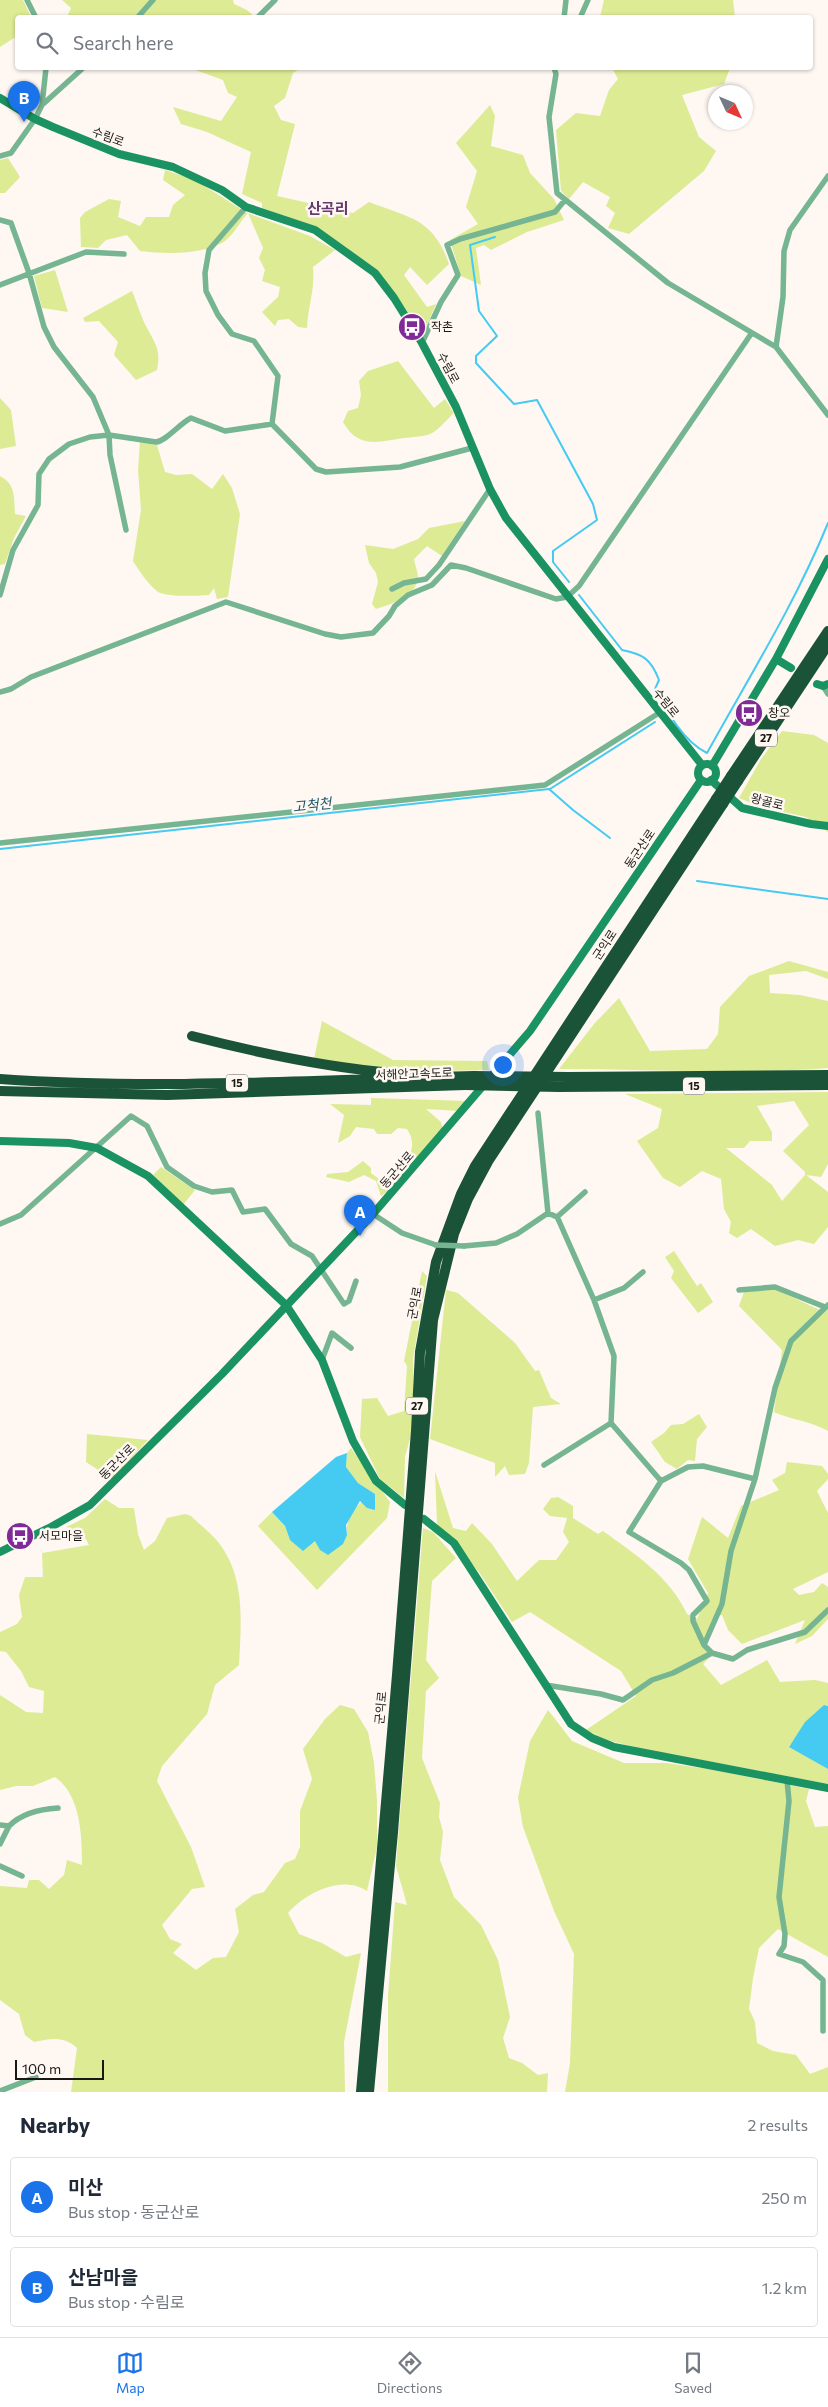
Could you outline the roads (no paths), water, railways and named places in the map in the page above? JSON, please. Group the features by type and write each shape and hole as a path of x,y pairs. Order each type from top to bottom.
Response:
{"highway":[{"name":"군익로","path":"369,2092 393,1832 433,1320 454,1234 468,1199 489,1160 828,631"},
{"name":"군익로","path":"734,779 828,645"},
{"name":"군익로","path":"361,2092 398,1665 416,1431 420,1352 436,1262 461,1194 475,1166 720,801"},
{"path":"192,1036 253,1052 342,1069 446,1077"},
{"name":"서해안고속도로","path":"0,1080 51,1083 167,1084 474,1076 828,1075"},
{"name":"서해안고속도로","path":"0,1091 167,1094 465,1085 559,1087 828,1085"}],"street":[{"path":"27,0 34,15"},
{"path":"140,15 153,0"},
{"path":"260,15 275,0"},
{"path":"564,15 566,0"},
{"path":"581,15 588,0"},
{"path":"0,156 11,153 35,119 42,105 46,70"},
{"path":"42,105 81,70"},
{"path":"555,70 556,74 549,117 557,193 668,283 751,334 776,347 828,415"},
{"name":"수림로","path":"0,98 35,119 119,154 173,166 222,190 246,207 315,230 375,273 394,298 422,343 456,407 490,488 506,518 702,765"},
{"path":"776,347 783,297 784,251 790,230 828,176"},
{"path":"422,343 441,302 458,275 448,245 460,239 555,212 565,200"},
{"path":"246,207 209,250 205,273 206,291 218,315 232,334 254,341 278,376 272,424"},
{"path":"0,220 11,223 29,273 44,327 54,347 94,397 109,435 110,455 126,530"},
{"path":"0,285 86,252 124,254"},
{"path":"0,692 11,689 31,677 226,602 325,634 341,637 373,633 389,616 395,606 408,595 432,585 451,565 556,599 567,597 579,586 751,334"},
{"path":"0,595 13,550 38,505 39,474 49,459 69,444 90,437 109,435 162,442 179,424 191,418 225,430 272,424"},
{"path":"272,424 316,469 326,472 400,468 472,448"},
{"path":"392,590 404,583 426,578 439,565 490,488"},
{"path":"712,766 776,659 828,558"},
{"path":"426,578 432,585"},
{"path":"776,659 792,668"},
{"path":"823,685 828,694"},
{"path":"0,843 545,785 659,713"},
{"path":"702,765 712,766 715,773 711,780 701,780 698,772 702,765"},
{"name":"동군산로","path":"0,1552 90,1505 222,1374 374,1214 530,1031 701,780"},
{"name":"왕골로","path":"711,780 742,808 810,824 828,826"},
{"path":"538,1113 548,1213"},
{"path":"0,1224 21,1215 131,1116 147,1126 167,1167 194,1186 212,1192 232,1190 243,1212 265,1208 291,1244 312,1256 344,1304 349,1301 356,1281"},
{"path":"0,1141 69,1143 97,1148 148,1176 286,1305 322,1360 354,1441 376,1481 405,1505"},
{"path":"557,1217 585,1192"},
{"path":"374,1214 402,1233 436,1245 464,1246 496,1243 517,1234 548,1213"},
{"path":"548,1213 557,1217 594,1300 614,1356 611,1423 661,1481"},
{"path":"594,1300 624,1288 643,1272"},
{"path":"704,1645 722,1604 731,1552 755,1479 775,1388 791,1342 827,1306 775,1287 739,1290"},
{"path":"322,1360 332,1333 350,1348"},
{"path":"544,1465 611,1423"},
{"path":"755,1479 703,1466 688,1467 661,1481 629,1532 681,1563 688,1570 707,1601 694,1615 692,1621 704,1645 712,1653 733,1659 747,1650 805,1632 828,1610"},
{"path":"424,1519 454,1543 572,1724 592,1738 614,1747 828,1788"},
{"path":"546,1685 601,1694 624,1700 652,1680 673,1673 712,1653"},
{"path":"787,1780 789,1801 779,1897 785,1934 784,1946 779,1954 803,1962 823,1980 823,2031"},
{"path":"0,1844 9,1826 19,1817 46,1809 58,1808"},
{"path":"0,1825 9,1826"},
{"path":"0,1866 22,1876"},
{"path":"0,2091 36,2077"}],"water":[{"path":"347,1453 346,1467 358,1483 375,1494 375,1510 367,1508 360,1501 346,1525 347,1535 343,1544 328,1555 320,1550 315,1541 303,1551 290,1540 285,1526 272,1512 336,1457"},
{"path":"824,1705 828,1706 828,1769 789,1747 805,1722"}],"waterway":[{"path":"495,237 470,245 479,311 497,336 476,356 476,363 514,404 537,400 593,504 597,520 553,551 553,562 569,582"},
{"path":"579,595 622,650 636,653 649,662 659,680 655,689 671,717 683,734 698,748 707,753 786,611 828,523"},
{"path":"550,789 655,722"},
{"name":"고척천","path":"0,849 549,789 610,838"},
{"path":"697,881 828,899"}],"place":[{"name":"산남마을","path":"24,122"},
{"name":"작촌","path":"412,327"},
{"name":"창오","path":"749,713"},
{"name":"미산","path":"360,1236"},
{"name":"서모마을","path":"20,1536"}],"district":[{"name":"산곡리","path":"328,209"}]}
